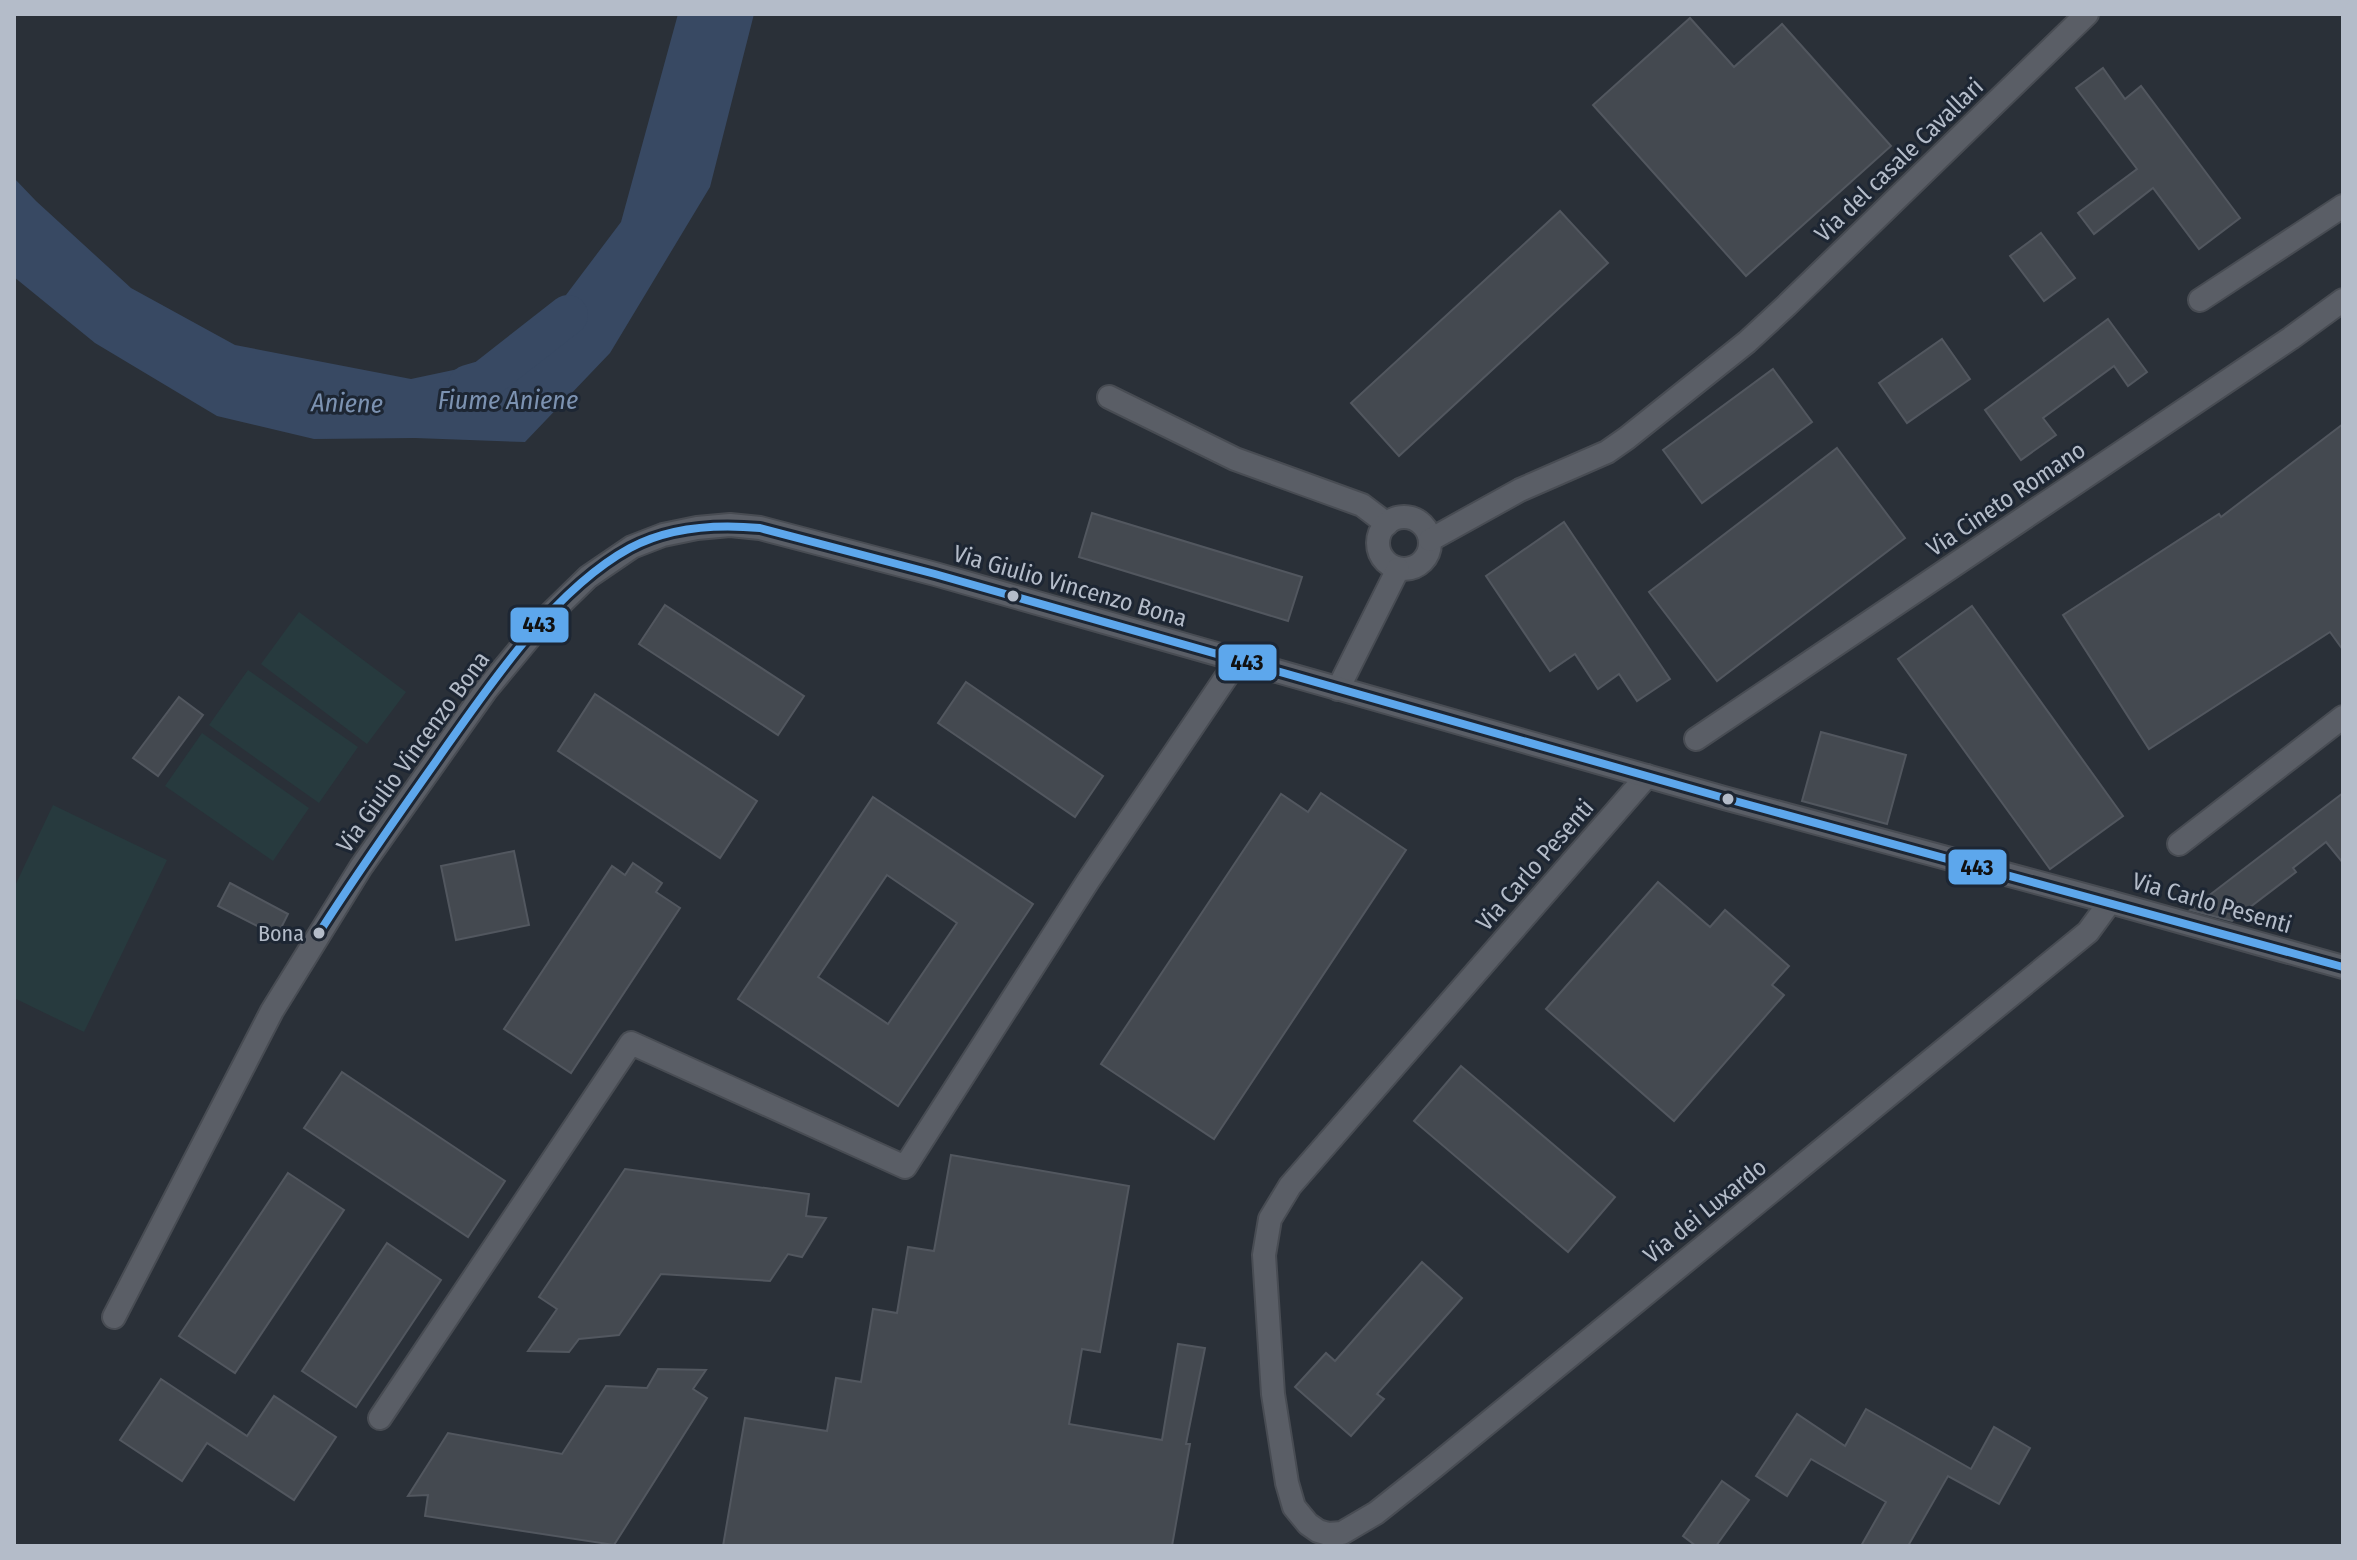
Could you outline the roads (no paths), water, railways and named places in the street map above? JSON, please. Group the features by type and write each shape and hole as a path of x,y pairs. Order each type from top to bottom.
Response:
{"street":[{"name":"Via del casale Cavallari","path":"1430,540 1520,490 1607,452 1747,342 2087,14"},
{"path":"2200,300 2343,206"},
{"name":"Via Cineto Romano","path":"1696,739 2343,300"},
{"path":"1109,397 1235,459 1362,505 1387,524"},
{"path":"1402,518 1417,521 1428,532 1430,540 1427,556 1422,563 1407,569 1398,569 1385,561 1379,546 1387,524 1402,518"},
{"name":"Via Giulio Vincenzo Bona","path":"114,1317 272,1011 361,867 486,690 545,619 588,577 632,547 663,535 730,525 760,528 935,574 1647,776"},
{"path":"1338,689 1398,569"},
{"path":"380,1418 631,1043 905,1167 1088,881 1237,661"},
{"path":"2179,844 2343,717"},
{"name":"Via Carlo Pesenti","path":"1318,1531 1300,1515 1291,1500 1280,1439 1272,1380 1264,1255 1270,1219 1290,1186 1647,776 2343,967"},
{"name":"Via dei Luxardo","path":"1318,1531 1334,1534 1349,1530 1376,1513 1434,1467 2088,932 2110,902"}],"water":[{"name":"Fiume Aniene","path":"678,14 754,14 710,187 610,353 525,442 415,438 314,439 217,416 95,343 14,277 14,178 131,288 235,345 411,379 520,356 621,222"}],"waterway":[{"name":"Aniene","path":"468,385 485,380 568,315"}],"place":[{"name":"Bona","path":"319,933"}]}
